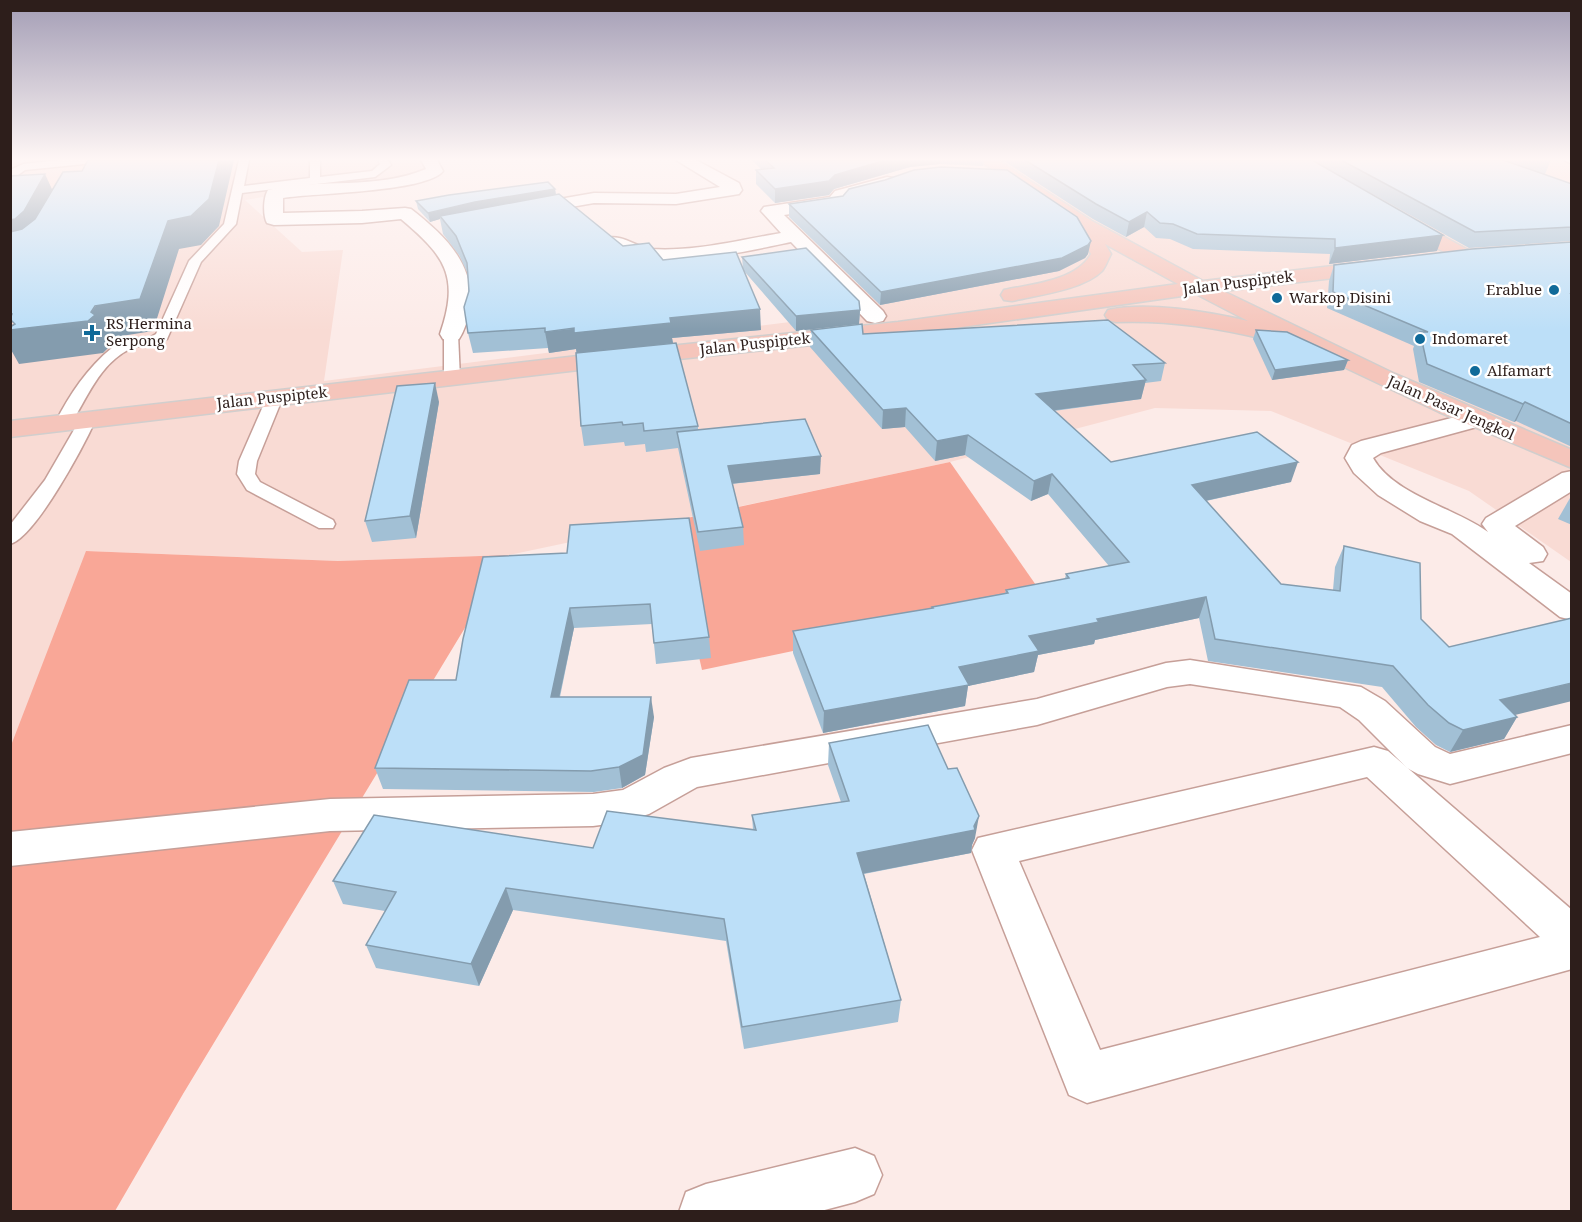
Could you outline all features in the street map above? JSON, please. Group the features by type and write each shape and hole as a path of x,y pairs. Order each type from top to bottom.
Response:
{"main road":[{"path":"1073,217 1331,353"},
{"path":"1397,217 1465,256"},
{"path":"613,359 1012,295 1072,280 1094,267 1101,254 1083,224"},
{"path":"1431,260 1489,255"},
{"name":"Jalan Puspiptek","path":"10,429 275,397 898,329 1202,287 1396,264"},
{"path":"898,329 1137,314 1208,320 1248,327 1331,353"},
{"name":"Jalan Pasar Jengkol","path":"1331,353 1475,420 1572,460"}],"street":[{"path":"274,217 274,219 361,217"},
{"path":"414,217 436,227 458,271 459,315 450,334"},
{"path":"775,217 875,316"},
{"path":"599,231 625,248 648,254 711,250 794,236"},
{"path":"1475,420 1371,447 1362,451 1359,458 1364,467 1388,489 1430,515 1463,528 1572,610"},
{"path":"1572,479 1497,524 1502,531 1572,584"},
{"path":"10,849 330,815 593,810 617,807 638,802 675,778 691,772 1037,712 1148,679 1190,672 1348,696 1371,709 1431,764 1450,769 1572,739"},
{"path":"1572,938 1374,761 993,850 1087,1077 1572,949"},
{"path":"706,1212 855,1175"}],"lane":[{"path":"63,423 90,376 122,343 152,342 162,336 195,261 225,232 231,217"},
{"path":"450,334 452,379"},
{"path":"275,397 248,461 246,474 253,486 326,524"},
{"path":"10,537 29,516 74,452 88,419"}],"shaded area":[{"path":"11,217 264,217 302,252 343,250 324,381 846,315 828,289 1004,258 1023,217 1571,217 1571,562 1469,491 1271,411 1155,408 950,462 509,555 338,561 87,551 11,748"},
{"path":"950,462 1045,598 702,670 668,522"},
{"path":"86,551 338,561 509,555 183,1094 115,1211 11,1211 10,748"}],"building":[{"path":"36,217 186,217 168,221 140,299 95,306 91,312 95,315 88,321 10,330 10,327 15,324 10,319 12,314 10,314 10,232 22,229"},
{"path":"441,217 587,217 623,246 649,243 663,260 736,252 760,309 670,318 671,323 574,333 574,328 545,332 545,328 468,333 464,307 469,291 467,263 456,236"},
{"path":"803,217 1077,217 1091,241 1088,245 1062,258 881,292"},
{"path":"1120,217 1138,217 1129,222"},
{"path":"1153,217 1412,217 1443,235 1335,248 1335,239 1197,234 1173,224 1160,223"},
{"path":"1447,217 1572,217 1572,227 1475,232"},
{"path":"1572,242 1572,424 1525,402 1523,404 1427,364 1420,332 1428,332 1333,292 1334,265 1472,249"},
{"path":"806,248 859,301 860,310 796,316 742,257"},
{"path":"1108,320 1165,363 1133,365 1146,380 1036,394 1111,462 1257,432 1298,462 1192,485 1281,584 1340,591 1344,546 1420,563 1421,619 1449,647 1572,618 1572,683 1500,700 1517,717 1463,730 1449,723 1428,705 1393,666 1215,639 1206,597 1097,619 1099,622 1029,636 1039,651 959,667 969,685 824,711 793,631 1008,593 1006,590 1069,578 1066,574 1129,562 1052,474 1034,481 968,435 937,441 906,408 883,410 811,330 862,324 863,334"},
{"path":"1256,330 1287,332 1348,360 1275,370"},
{"path":"676,343 698,426 644,431 643,423 623,425 622,422 581,426 576,353"},
{"path":"435,383 410,516 365,521 397,386"},
{"path":"805,419 821,456 728,466 743,527 698,532 677,432"},
{"path":"689,518 709,637 654,643 650,604 570,608 551,697 651,697 643,755 619,767 591,771 375,768 409,680 456,680 463,639 483,557 567,553 570,525"},
{"path":"928,725 948,769 957,768 979,816 974,826 975,830 857,853 901,1000 742,1027 724,919 506,888 471,964 366,945 396,892 333,881 374,815 593,848 607,811 756,830 752,815 849,801 829,743"}],"place":[{"name":"Erablue","path":"1554,290"},
{"name":"Warkop Disini","path":"1277,298"},
{"name":"RS Hermina Serpong","path":"92,333"},
{"name":"Indomaret","path":"1420,339"},
{"name":"Alfamart","path":"1475,371"}]}
